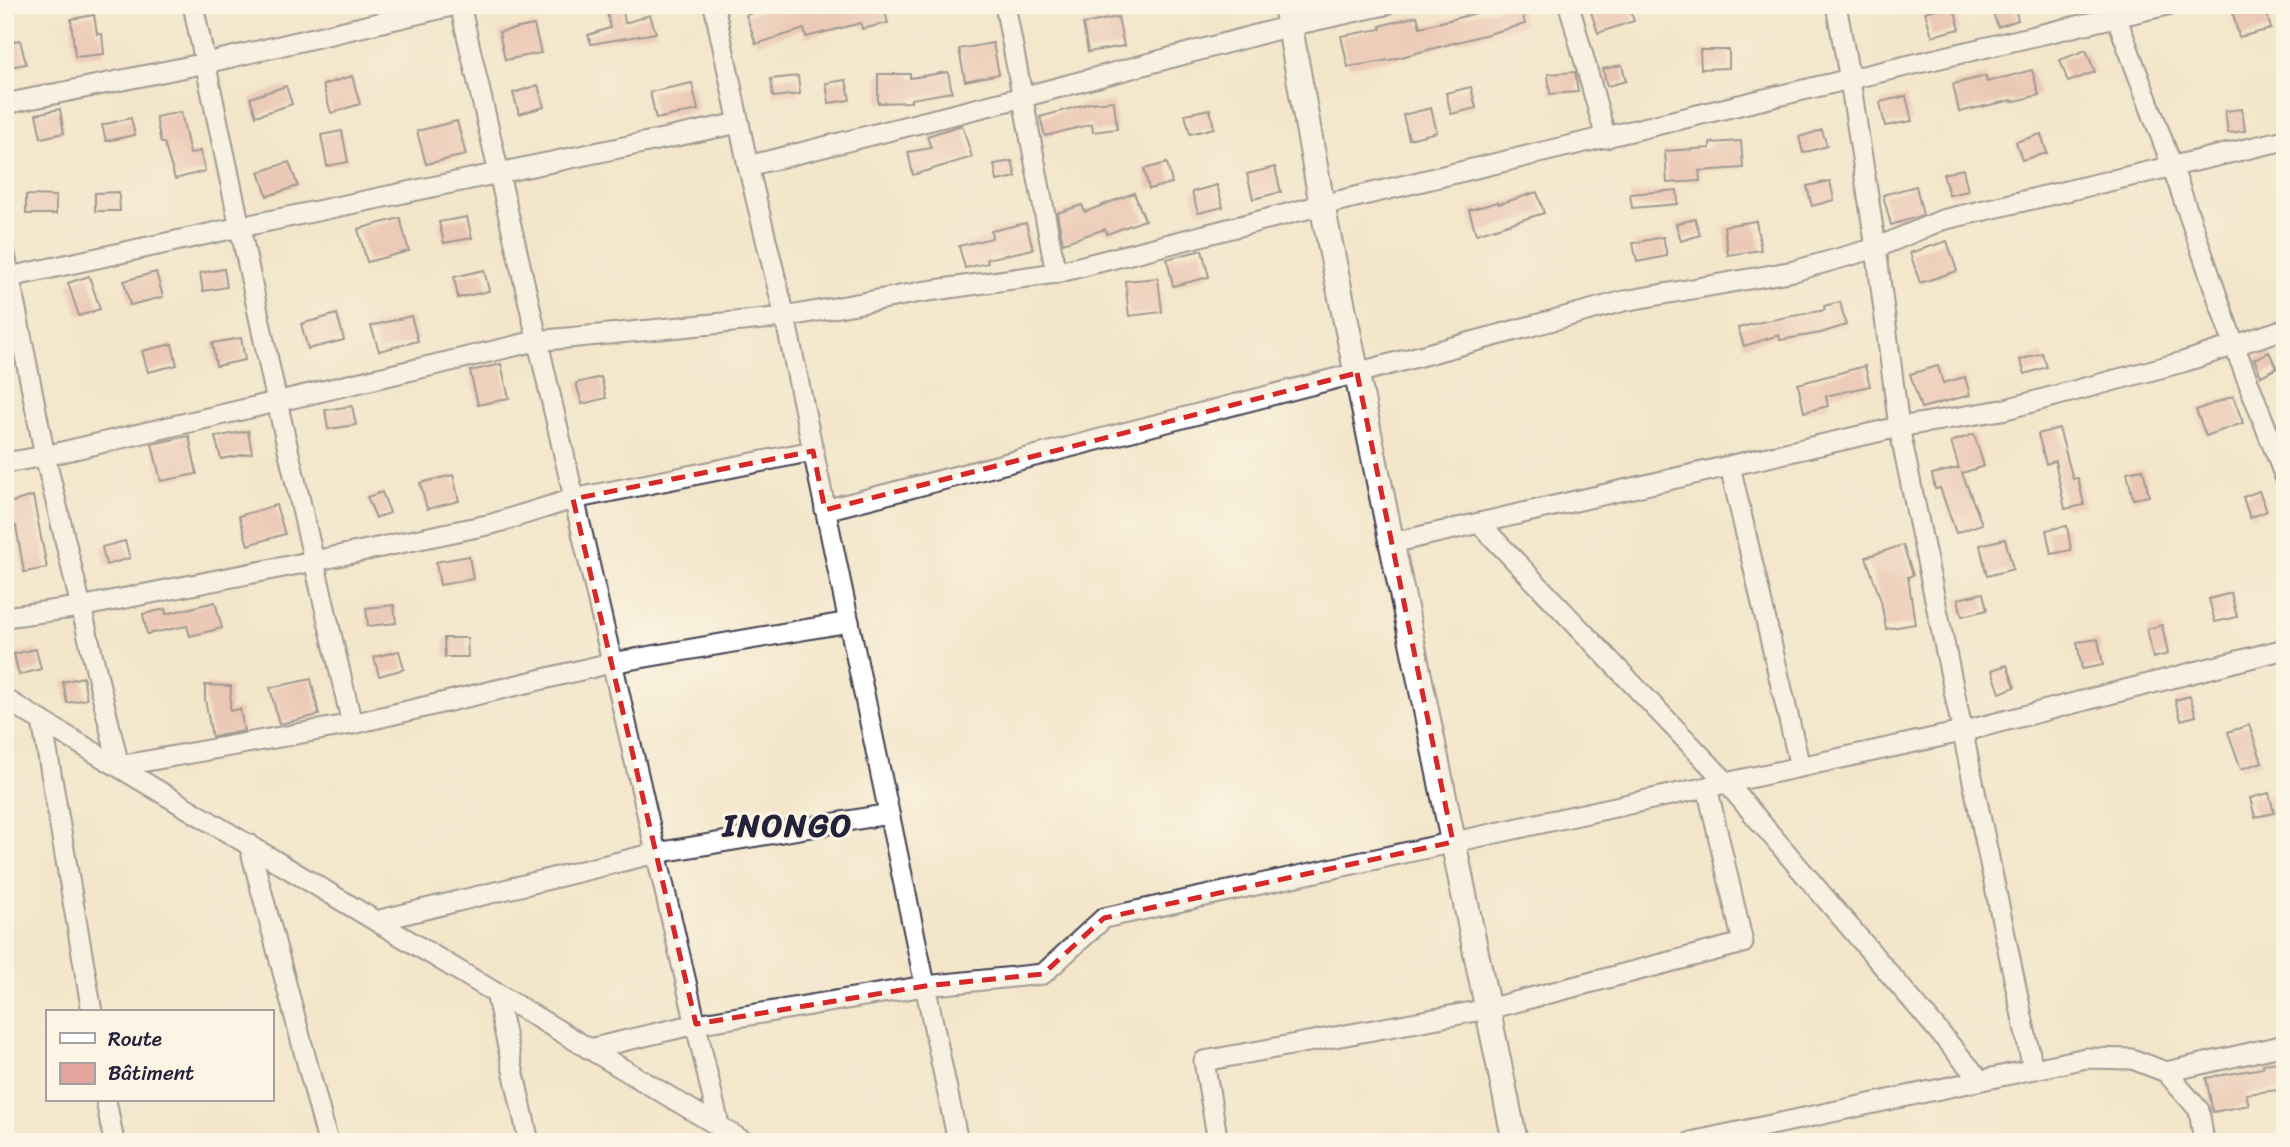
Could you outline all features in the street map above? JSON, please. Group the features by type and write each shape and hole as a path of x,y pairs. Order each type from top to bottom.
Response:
{"street":[{"path":"193,5 277,402 352,724"},
{"path":"5,104 206,63 458,5 721,1135"},
{"path":"714,5 748,166 785,317 958,1142"},
{"path":"1006,5 1056,273"},
{"path":"748,166 1023,97 1288,16 1385,5"},
{"path":"1569,5 1606,138"},
{"path":"1836,5 1876,248 1899,427 2033,1069"},
{"path":"5,463 45,456 536,341 785,317 921,292 1056,273 1322,205 1850,80 2114,11 2167,5"},
{"path":"2114,11 2172,166 2234,345 2285,477"},
{"path":"1288,16 1322,205 1515,1142"},
{"path":"10,277 739,123"},
{"path":"825,510 1624,301 1794,271 1876,248 1942,219 2285,140"},
{"path":"5,254 45,456 119,766"},
{"path":"1392,543 1899,427 2002,410 2183,362 2285,329"},
{"path":"5,617 80,607 314,561 492,524 573,499 813,451"},
{"path":"1730,466 1800,767"},
{"path":"1479,523 1727,783 1980,1080"},
{"path":"119,766 352,724 611,663 849,622"},
{"path":"589,1049 696,1024 925,986 1043,974 1104,918 1961,732 2285,649"},
{"path":"5,699 589,1049 721,1135 745,1142"},
{"path":"42,721 92,1010"},
{"path":"1218,1142 1204,1061 1488,1009 1742,943 1707,787"},
{"path":"376,921 656,853 889,814"},
{"path":"249,844 328,1142"},
{"path":"496,993 529,1142"},
{"path":"2166,1072 2285,1045"},
{"path":"1691,1142 2086,1058 2132,1059 2166,1072 2199,1110 2204,1142"},
{"path":"106,1102 114,1142"}],"highlighted area":[{"path":"1357,373 1453,842 1104,918 1043,974 925,986 696,1024 573,499 813,451 825,510"}],"building":[{"path":"606,5 622,5 625,23 650,15 656,33 591,44 588,35 610,28"},
{"path":"777,5 883,5 888,23 862,29 861,23 806,37 804,29 756,44 746,15"},
{"path":"1520,5 1525,24 1390,60 1348,67 1341,36 1381,29 1380,26 1417,16 1420,27"},
{"path":"1600,5 1628,5 1634,21 1598,33 1590,9"},
{"path":"1953,5 1960,29 1932,36 1925,12"},
{"path":"1990,5 2014,5 2018,20 1998,27"},
{"path":"2231,5 2265,5 2271,29 2239,37"},
{"path":"94,15 97,34 102,34 104,54 75,57 71,19"},
{"path":"1118,17 1124,46 1088,52 1083,24"},
{"path":"534,25 541,53 505,60 499,32"},
{"path":"20,40 26,64 5,68 5,43"},
{"path":"993,43 999,74 965,81 959,49"},
{"path":"1700,50 1729,50 1729,68 1701,69"},
{"path":"2086,50 2095,72 2068,82 2060,60"},
{"path":"1622,65 1626,81 1607,86 1603,69"},
{"path":"2032,70 2039,95 1959,112 1953,84 1986,76 1987,82"},
{"path":"948,72 952,92 911,99 911,102 878,103 878,74 910,74 910,78"},
{"path":"1575,72 1578,92 1550,94 1548,74"},
{"path":"352,76 360,104 331,113 323,85"},
{"path":"798,76 800,94 773,97 771,79"},
{"path":"846,80 850,100 829,103 826,83"},
{"path":"692,83 698,110 656,119 650,92"},
{"path":"538,85 544,107 519,114 513,93"},
{"path":"286,86 292,104 256,116 250,98"},
{"path":"1471,87 1476,108 1451,114 1446,93"},
{"path":"1906,96 1912,121 1885,126 1880,102"},
{"path":"1114,101 1117,129 1093,132 1092,124 1045,136 1040,117 1090,103"},
{"path":"1431,108 1437,132 1409,139 1403,115"},
{"path":"60,109 64,133 41,138 36,114"},
{"path":"1210,109 1214,128 1190,134 1185,114"},
{"path":"2242,109 2245,131 2228,133 2225,111"},
{"path":"181,112 190,154 200,151 205,171 175,179 164,143 161,143 156,117"},
{"path":"131,118 135,135 106,141 102,125"},
{"path":"457,121 466,155 426,164 417,131"},
{"path":"962,125 972,157 913,175 908,152 931,148 927,136"},
{"path":"1822,130 1827,146 1803,153 1799,137"},
{"path":"342,131 348,162 327,166 321,135"},
{"path":"2041,134 2047,153 2022,160 2016,142"},
{"path":"1741,141 1743,168 1699,171 1700,181 1667,183 1665,151 1710,148 1710,143"},
{"path":"1012,161 1016,177 997,181 994,164"},
{"path":"289,162 298,186 267,196 259,172"},
{"path":"1167,163 1172,183 1149,189 1144,169"},
{"path":"1275,167 1281,192 1253,199 1247,174"},
{"path":"1963,169 1968,191 1949,195 1943,174"},
{"path":"1830,181 1834,200 1812,206 1807,186"},
{"path":"1217,185 1223,207 1198,213 1192,192"},
{"path":"1916,186 1923,215 1891,225 1883,195"},
{"path":"1677,190 1678,204 1632,208 1630,194"},
{"path":"119,192 120,211 95,211 95,193"},
{"path":"1537,192 1544,213 1476,234 1469,210"},
{"path":"1134,193 1145,220 1107,234 1105,229 1063,243 1057,213 1082,205 1085,212"},
{"path":"26,195 56,196 56,214 26,214"},
{"path":"467,217 472,238 444,243 439,222"},
{"path":"400,218 409,251 367,262 358,229"},
{"path":"1695,219 1700,235 1681,241 1676,224"},
{"path":"1756,221 1761,250 1728,255 1724,226"},
{"path":"1026,223 1033,249 987,259 988,263 965,268 959,246 992,238 991,231"},
{"path":"1663,237 1667,256 1637,262 1633,243"},
{"path":"1947,241 1957,271 1920,283 1910,253"},
{"path":"1202,250 1209,277 1173,286 1167,259"},
{"path":"224,269 227,287 203,291 200,273"},
{"path":"484,270 489,291 458,298 454,277"},
{"path":"156,272 163,297 130,305 124,281"},
{"path":"89,276 100,309 79,316 68,283"},
{"path":"1158,278 1162,312 1129,316 1125,281"},
{"path":"1840,302 1846,325 1821,333 1780,340 1779,335 1744,346 1738,328 1825,310 1824,306"},
{"path":"337,314 344,340 308,349 301,324"},
{"path":"411,316 418,341 379,351 371,326"},
{"path":"241,338 245,360 216,366 212,343"},
{"path":"172,344 177,365 148,372 142,351"},
{"path":"2269,352 2277,368 2261,376 2254,359"},
{"path":"2042,353 2047,367 2025,374 2020,360"},
{"path":"501,364 509,398 478,405 470,371"},
{"path":"1865,366 1870,386 1826,396 1828,406 1804,412 1798,384"},
{"path":"1938,366 1943,383 1965,377 1970,395 1921,408 1910,374"},
{"path":"601,377 606,398 582,404 576,383"},
{"path":"2233,396 2243,423 2206,436 2196,410"},
{"path":"352,406 356,425 328,429 325,410"},
{"path":"2059,428 2073,479 2078,478 2084,505 2065,509 2055,461 2046,464 2038,434"},
{"path":"248,431 252,453 221,459 215,437"},
{"path":"1974,434 1984,466 1962,473 1982,524 1956,533 1940,488 1935,489 1932,474 1959,468 1951,442"},
{"path":"189,436 197,474 161,481 152,444"},
{"path":"2143,469 2149,496 2133,499 2127,472"},
{"path":"453,475 459,501 427,509 420,483"},
{"path":"2259,491 2267,511 2250,518 2243,497"},
{"path":"382,492 390,513 376,518 367,497"},
{"path":"33,496 47,568 24,572 16,526 9,528 5,504"},
{"path":"276,505 285,534 248,545 239,516"},
{"path":"2067,526 2071,550 2051,554 2046,530"},
{"path":"2005,539 2013,569 1987,576 1980,545"},
{"path":"125,541 130,558 106,565 102,547"},
{"path":"1903,545 1913,575 1908,577 1915,624 1886,629 1881,601 1866,557"},
{"path":"469,556 473,579 440,585 436,562"},
{"path":"1983,593 1987,610 1962,616 1958,599"},
{"path":"2231,593 2237,617 2215,622 2209,599"},
{"path":"215,602 222,628 190,636 187,626 147,634 143,614 165,609 166,614"},
{"path":"394,605 396,623 368,626 366,608"},
{"path":"2162,625 2168,654 2153,658 2147,629"},
{"path":"444,638 467,638 468,657 445,657"},
{"path":"2098,639 2103,665 2082,669 2077,642"},
{"path":"36,649 41,669 19,675 14,654"},
{"path":"399,651 404,669 379,676 374,657"},
{"path":"2007,665 2015,687 2000,693 1992,670"},
{"path":"83,677 87,699 67,703 63,682"},
{"path":"311,679 319,715 279,724 270,688"},
{"path":"205,685 231,686 230,711 240,709 244,731 212,737"},
{"path":"2190,696 2196,716 2181,720 2175,700"},
{"path":"2249,725 2262,762 2241,769 2228,732"},
{"path":"2269,793 2274,813 2255,817 2250,798"},
{"path":"2285,1061 2285,1089 2246,1094 2249,1105 2213,1112 2206,1078 2263,1068 2263,1064"}],"district":[{"name":"INONGO","path":"788,825"}]}
